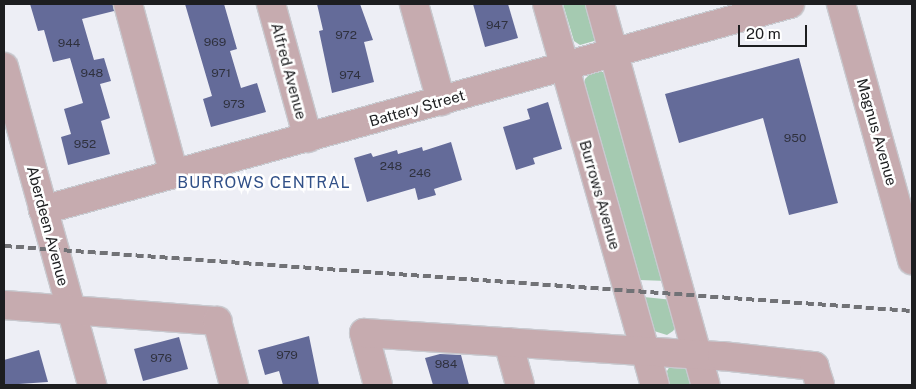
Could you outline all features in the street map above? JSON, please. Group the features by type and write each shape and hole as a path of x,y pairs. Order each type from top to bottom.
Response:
{"street":[{"path":"128,4 174,174"},
{"name":"Alfred Avenue","path":"271,4 308,138"},
{"path":"414,4 441,101"},
{"name":"Burrows Avenue","path":"548,4 655,385"},
{"path":"600,4 706,385"},
{"name":"Battery Street","path":"43,210 613,52 721,12 790,4"},
{"name":"Magnus Avenue","path":"841,4 912,260"},
{"name":"Aberdeen Avenue","path":"4,67 92,385"},
{"path":"4,305 217,321 234,385"},
{"path":"378,385 364,333 646,351 814,366 820,385"},
{"path":"508,342 520,385"}],"green space":[{"path":"563,4 590,4 597,35 594,41 580,45 574,41"},
{"path":"594,70 607,73 667,281 639,280 585,87 585,79"},
{"path":"644,297 673,300 677,325 673,331 667,335 654,331"},
{"path":"689,365 696,385 669,385 667,371 670,366"}],"building":[{"path":"30,4 113,4 114,11 82,19 94,60 104,58 111,81 100,84 110,118 101,121 110,154 68,165 61,137 71,134 64,109 83,103 70,58 53,62 44,30 38,31"},
{"path":"185,4 224,4 237,49 230,51 241,88 257,83 266,112 211,127 203,99 212,96"},
{"path":"317,4 360,4 373,40 364,42 374,82 332,93 319,31 323,30"},
{"path":"473,4 508,4 518,38 485,47"},
{"path":"799,58 838,203 789,215 763,118 679,143 665,94"},
{"path":"548,102 562,149 533,158 535,164 516,170 503,127 530,119 527,109"},
{"path":"451,142 462,180 434,189 436,195 418,200 415,188 367,202 354,158 371,153 373,157 397,150 398,154 422,147 423,151"},
{"path":"309,336 319,385 283,385 279,371 265,375 258,350"},
{"path":"179,337 188,369 143,381 134,349"},
{"path":"39,350 48,382 4,385 4,360"},
{"path":"440,354 461,355 469,385 433,385 425,358"}],"railway":[{"path":"4,246 912,311"}],"district":[{"name":"BURROWS CENTRAL","path":"264,183"}]}
